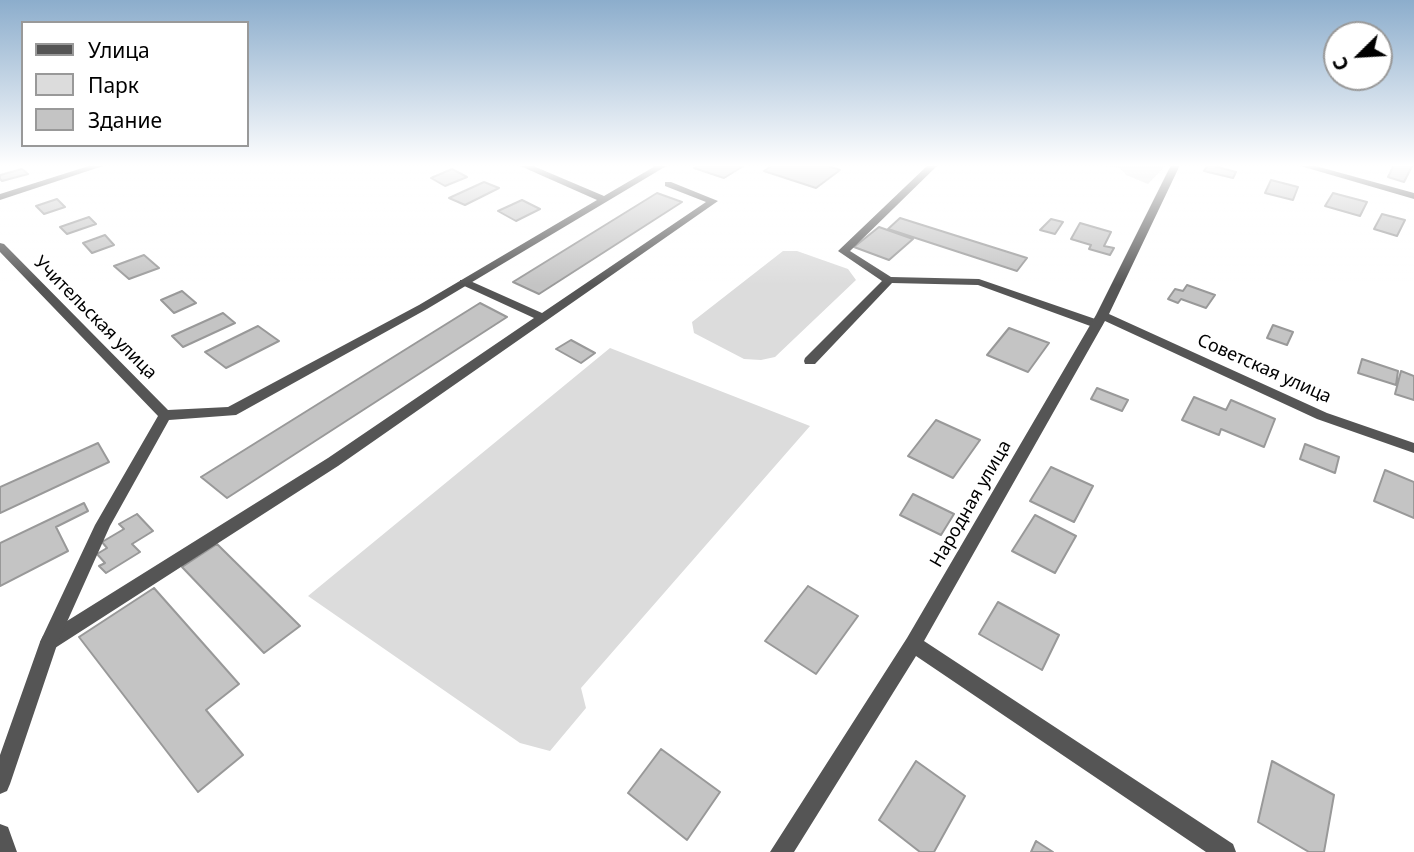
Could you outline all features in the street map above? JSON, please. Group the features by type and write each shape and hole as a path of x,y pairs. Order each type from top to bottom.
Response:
{"street":[{"path":"0,784 49,642 103,525 165,415 230,412 464,282 593,205"},
{"path":"49,642 332,461 708,205"},
{"path":"810,361 889,280 843,251 892,205"},
{"name":"Народная улица","path":"781,852 913,644 1099,319 1156,205"},
{"name":"Учительская улица","path":"2,251 165,415"},
{"name":"Советская улица","path":"889,280 979,282 1099,319 1322,416 1414,449"},
{"path":"464,282 544,318"},
{"path":"913,644 1225,852"},
{"path":"0,835 6,852"}],"green space":[{"path":"783,251 797,251 848,269 856,280 775,357 744,359 694,333 692,322"},
{"path":"610,348 810,426 581,688 586,708 550,751 520,743 308,596"}],"building":[{"path":"63,205 65,207 44,214 36,206"},
{"path":"512,205 532,205 540,209 516,221 498,211"},
{"path":"638,205 678,205 539,294 513,282"},
{"path":"1326,205 1366,205 1360,216"},
{"path":"1382,214 1405,220 1397,236 1374,229"},
{"path":"89,217 96,224 67,234 60,227"},
{"path":"900,218 1027,258 1017,271 888,229"},
{"path":"1051,219 1063,222 1055,234 1040,230"},
{"path":"1080,223 1111,232 1104,246 1114,248 1110,255 1089,249 1091,245 1071,239"},
{"path":"879,227 913,239 889,260 854,247"},
{"path":"105,235 114,245 92,253 83,243"},
{"path":"144,255 159,268 129,279 114,266"},
{"path":"1187,285 1215,295 1206,308 1181,299 1178,303 1168,299 1175,289 1183,291"},
{"path":"182,291 196,303 174,313 161,300"},
{"path":"480,303 507,317 227,498 201,477"},
{"path":"223,313 235,323 183,347 172,336"},
{"path":"1273,325 1293,332 1287,345 1267,338"},
{"path":"258,326 279,341 226,368 205,352"},
{"path":"1009,328 1049,343 1028,372 987,355"},
{"path":"571,340 595,353 581,363 556,349"},
{"path":"1362,359 1398,371 1396,385 1358,373"},
{"path":"1401,371 1414,376 1414,400 1395,394"},
{"path":"1097,388 1128,400 1122,411 1091,399"},
{"path":"1194,397 1226,410 1231,400 1275,419 1264,447 1221,429 1219,435 1182,420"},
{"path":"936,420 980,440 953,478 908,456"},
{"path":"98,443 109,462 0,513 0,487"},
{"path":"1305,444 1339,457 1335,473 1300,459"},
{"path":"1051,467 1093,486 1074,522 1030,501"},
{"path":"1385,470 1414,482 1414,518 1374,501"},
{"path":"913,494 954,514 941,535 900,515"},
{"path":"84,503 88,511 56,527 68,551 0,586 0,543"},
{"path":"137,514 153,531 132,544 140,552 106,573 99,566 105,563 97,554 107,548 102,542 124,529 119,524"},
{"path":"1035,515 1076,536 1055,573 1012,551"},
{"path":"217,544 300,626 264,653 182,567"},
{"path":"808,586 858,616 816,674 765,641"},
{"path":"154,588 239,684 206,710 243,755 198,792 79,637"},
{"path":"998,602 1059,635 1042,670 979,634"},
{"path":"661,749 720,792 687,840 628,793"},
{"path":"916,761 965,796 934,852 920,852 879,820"},
{"path":"1272,761 1334,795 1324,852 1309,852 1258,822"},
{"path":"1036,841 1053,852 1031,852"}]}
